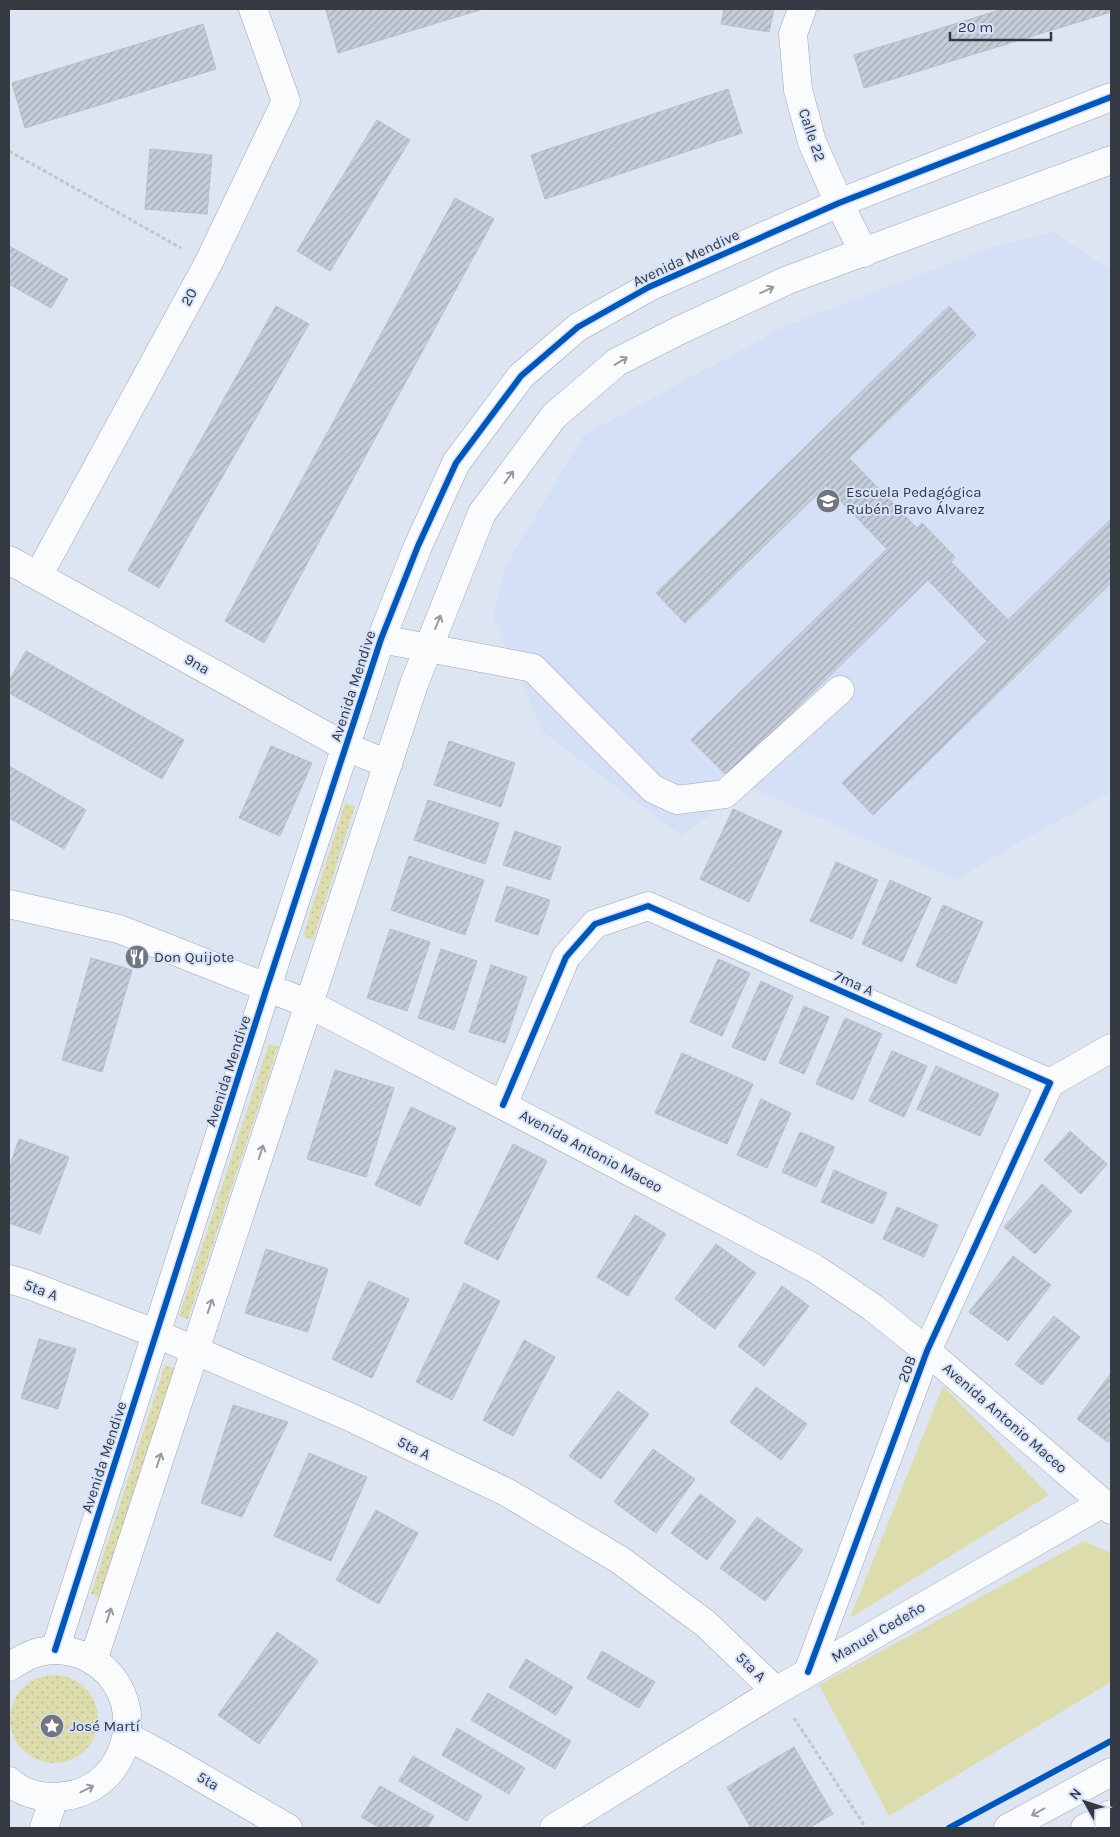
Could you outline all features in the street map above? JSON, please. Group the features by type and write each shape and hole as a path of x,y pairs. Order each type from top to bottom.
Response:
{"main road":[{"name":"20","path":"38,576 208,264 286,101 253,9"},
{"name":"Calle 22","path":"802,9 794,34 798,90 812,142 864,253"},
{"name":"Avenida Mendive","path":"55,1650 267,987 381,639 418,546 456,463 522,376 578,327 649,287 839,203 1111,97"},
{"path":"93,1661 388,764 428,647 482,513 554,416 618,362 680,330 788,280 1111,160"},
{"name":"9na","path":"9,560 346,747 388,764"},
{"path":"381,639 533,668 653,789 677,800 725,794 840,690"},
{"name":"Avenida Antonio Maceo","path":"9,904 119,929 309,1004 814,1268 872,1307 927,1351 1107,1507"},
{"name":"7ma A","path":"503,1105 566,957 594,924 648,906 1050,1083"},
{"path":"1050,1083 1111,1048"},
{"name":"20B","path":"808,1672 927,1351 1050,1083"},
{"name":"5ta A","path":"9,1279 157,1334 352,1418 508,1493 620,1560 706,1624 776,1691"},
{"name":"Manuel Cedeño","path":"554,1828 808,1672 1107,1507"},
{"path":"9,1667 21,1659 38,1652 55,1650 75,1653 93,1661 107,1672 118,1686 125,1702 128,1719 127,1736 121,1756 109,1774 93,1787 74,1795 54,1798 32,1794 10,1786"},
{"name":"5ta","path":"127,1736 173,1760 288,1828"},
{"path":"1008,1828 1111,1772"},
{"path":"44,1828 54,1798"},
{"path":"1085,1828 1111,1814"}],"path":[{"path":"9,151 208,264"},
{"path":"776,1691 866,1828"}],"shaded area":[{"name":"Escuela Pedagógica Rubén Bravo Álvarez","path":"1054,232 1111,271 1111,792 1018,843 956,880 749,786 682,836 543,732 493,616 505,567 583,436 785,326 996,246"}],"green space":[{"path":"345,803 355,806 313,940 303,936"},
{"path":"269,1044 278,1047 188,1319 179,1316"},
{"path":"165,1365 176,1369 103,1598 91,1594"},
{"path":"943,1386 1049,1495 850,1618"},
{"path":"1084,1541 1111,1553 1111,1682 889,1816 819,1685"},
{"path":"54,1675 71,1679 85,1688 94,1702 98,1719 94,1736 85,1750 71,1759 54,1763 37,1759 23,1750 14,1736 10,1719 14,1702 23,1688 37,1679"}],"building":[{"path":"483,9 338,53 326,10"},
{"path":"724,9 774,9 769,32 721,24"},
{"path":"1003,9 1111,9 1111,12 864,88 854,55"},
{"path":"203,24 216,69 25,128 12,83"},
{"path":"728,89 742,133 545,199 531,155"},
{"path":"377,120 410,140 330,271 297,251"},
{"path":"150,149 212,155 207,214 145,209"},
{"path":"455,198 494,219 264,643 225,621"},
{"path":"9,246 68,279 51,308 9,284"},
{"path":"276,306 309,324 159,588 128,570"},
{"path":"949,306 976,335 849,458 917,528 922,523 955,557 951,562 1008,620 1111,519 1111,583 873,815 842,783 987,641 928,580 727,776 691,740 887,549 826,486 685,623 656,593"},
{"path":"26,651 184,740 162,779 9,693 9,681"},
{"path":"449,741 515,763 501,807 434,785"},
{"path":"271,746 312,763 280,836 239,818"},
{"path":"9,766 86,810 64,849 9,818"},
{"path":"428,800 499,823 485,864 414,840"},
{"path":"733,809 782,831 749,902 700,879"},
{"path":"515,831 561,847 550,880 503,865"},
{"path":"409,856 484,880 465,935 391,910"},
{"path":"836,862 878,880 852,939 810,921"},
{"path":"890,880 931,898 902,962 862,944"},
{"path":"507,886 550,900 538,935 495,921"},
{"path":"943,905 983,922 956,984 916,966"},
{"path":"390,929 430,942 407,1011 367,998"},
{"path":"441,949 477,961 454,1030 418,1018"},
{"path":"91,958 132,970 102,1072 62,1060"},
{"path":"718,959 750,973 722,1036 690,1022"},
{"path":"491,965 527,977 505,1043 469,1032"},
{"path":"761,981 793,996 765,1061 732,1047"},
{"path":"804,1006 829,1017 804,1074 779,1063"},
{"path":"845,1018 882,1034 853,1100 816,1084"},
{"path":"892,1051 927,1066 904,1117 869,1101"},
{"path":"682,1053 753,1084 727,1144 655,1113"},
{"path":"936,1066 999,1094 980,1136 917,1109"},
{"path":"335,1070 394,1088 366,1177 307,1159"},
{"path":"761,1099 791,1113 767,1168 737,1155"},
{"path":"411,1107 456,1128 420,1206 375,1185"},
{"path":"1070,1131 1107,1164 1081,1194 1044,1160"},
{"path":"800,1132 835,1147 816,1187 782,1172"},
{"path":"19,1139 69,1157 40,1234 9,1223 9,1168"},
{"path":"513,1144 547,1161 498,1260 464,1243"},
{"path":"834,1170 887,1193 873,1224 821,1202"},
{"path":"1042,1184 1072,1211 1035,1254 1004,1227"},
{"path":"897,1207 938,1225 924,1257 883,1239"},
{"path":"635,1215 666,1234 628,1296 597,1277"},
{"path":"716,1244 756,1273 715,1329 675,1299"},
{"path":"266,1249 328,1269 308,1332 245,1313"},
{"path":"1013,1256 1051,1285 1008,1341 969,1312"},
{"path":"369,1281 409,1299 372,1378 332,1359"},
{"path":"464,1283 500,1301 452,1400 416,1382"},
{"path":"782,1286 809,1306 764,1366 738,1346"},
{"path":"1054,1316 1080,1337 1042,1385 1015,1364"},
{"path":"39,1339 76,1349 58,1409 21,1398"},
{"path":"524,1340 555,1357 513,1436 483,1420"},
{"path":"1111,1373 1111,1438 1108,1442 1077,1419"},
{"path":"756,1387 807,1424 781,1460 730,1422"},
{"path":"618,1391 649,1414 601,1479 569,1456"},
{"path":"233,1405 288,1422 242,1517 201,1503"},
{"path":"653,1449 695,1479 656,1533 614,1502"},
{"path":"309,1453 367,1477 331,1561 274,1536"},
{"path":"700,1494 736,1521 707,1560 671,1533"},
{"path":"376,1510 418,1533 379,1604 336,1580"},
{"path":"757,1517 803,1550 765,1601 720,1568"},
{"path":"277,1632 318,1661 259,1744 218,1715"},
{"path":"602,1651 655,1682 639,1708 587,1678"},
{"path":"526,1659 573,1687 556,1715 509,1687"},
{"path":"488,1693 571,1741 555,1769 471,1720"},
{"path":"457,1728 525,1768 509,1794 442,1755"},
{"path":"794,1747 833,1814 809,1828 751,1828 727,1787"},
{"path":"413,1756 482,1796 467,1821 399,1781"},
{"path":"380,1786 434,1816 427,1828 380,1828 361,1817"}],"cycle path":[{"path":"55,1650 267,987 381,639 418,546 456,463 521,376 578,327 649,287 839,203 1111,97"},
{"path":"503,1105 566,957 595,924 648,906 1050,1083 927,1351 808,1672"},
{"path":"949,1828 1111,1741"}],"place":[{"name":"Escuela Pedagógica Rubén Bravo Álvarez","path":"828,501"},
{"name":"Don Quijote","path":"137,957"},
{"name":"José Martí","path":"52,1726"}]}
